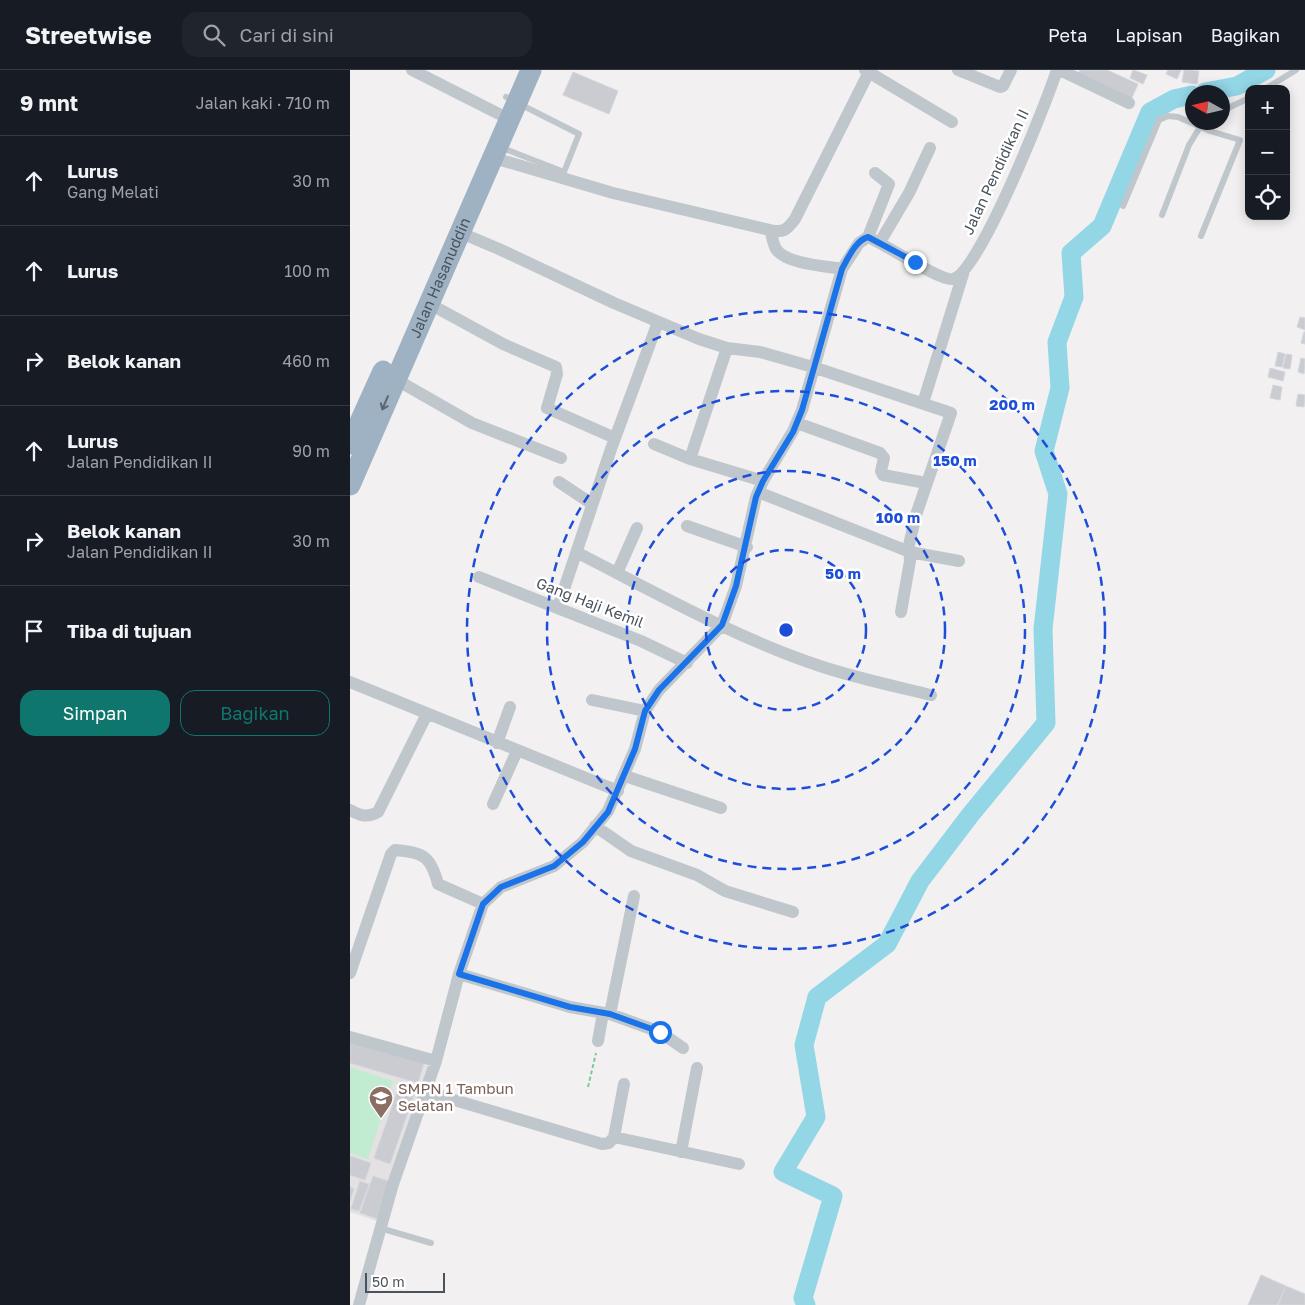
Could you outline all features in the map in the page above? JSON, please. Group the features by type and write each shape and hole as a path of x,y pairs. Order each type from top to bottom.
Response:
{"highway":[{"name":"Jalan Hasanuddin","path":"350,484 428,303 461,233 493,149 517,70"},
{"name":"Jalan Hasanuddin","path":"508,104 531,70"},
{"name":"Jalan Hasanuddin","path":"350,444 493,149"}],"street":[{"path":"412,70 508,104"},
{"path":"958,70 1000,87 1003,86 1011,70"},
{"path":"1059,70 1130,103"},
{"name":"Jalan Pendidikan II","path":"923,403 964,274 1007,193 1059,70"},
{"path":"493,149 613,193 780,232 787,230 795,219 868,71 952,122"},
{"path":"874,240 909,193 930,148"},
{"path":"875,173 889,184 909,193"},
{"path":"874,240 889,184"},
{"path":"770,230 776,249 786,257 806,263 842,269"},
{"path":"461,233 658,322 727,348 748,349 813,367 950,413 926,483 909,545 910,561 901,612"},
{"path":"359,1305 380,1228 424,1092 436,1061 459,974 483,904 501,887 554,866 583,842 608,812 618,791 635,749 645,711 659,690 722,625 747,547 760,487 775,464 796,423 842,269 859,243 874,240 940,278 952,280 964,274"},
{"path":"428,303 503,344 556,367 557,374 547,408 615,438"},
{"path":"558,607 615,438 658,322"},
{"path":"690,459 727,348"},
{"path":"395,380 472,423 561,458"},
{"path":"796,423 880,453 884,458 881,471 883,475 926,483"},
{"path":"654,444 760,487 910,552 960,561"},
{"path":"559,482 592,504"},
{"path":"687,526 747,547"},
{"path":"617,573 637,528"},
{"path":"578,552 722,625 819,666 931,696"},
{"name":"Gang Haji Kemil","path":"479,577 649,644 687,663"},
{"path":"350,682 517,752 618,791"},
{"path":"592,700 645,711"},
{"path":"497,743 510,707"},
{"path":"350,810 368,817 378,812 427,714"},
{"path":"493,804 517,752"},
{"path":"625,776 721,808"},
{"path":"595,826 631,851 697,874 725,890 793,912"},
{"path":"350,974 390,854 395,850 427,858 434,866 438,884 483,904"},
{"path":"598,1041 607,1014 634,896"},
{"path":"459,974 570,1007 607,1014 660,1032 683,1048"},
{"path":"350,1037 436,1061"},
{"path":"681,1152 697,1068"},
{"path":"424,1092 602,1144 609,1143 614,1137 624,1084"},
{"path":"614,1137 739,1164"}],"lane":[{"path":"1271,85 1296,70"},
{"path":"1230,107 1245,100"},
{"path":"493,149 564,172 579,134 508,104"},
{"path":"1124,206 1159,120 1168,116 1185,120"},
{"path":"1162,215 1189,145 1198,130"},
{"path":"1201,236 1240,140 1210,131"},
{"path":"380,1228 431,1243"}],"path":[{"path":"588,1087 598,1041"}],"shaded area":[{"name":"SMPN 1 Tambun Selatan","path":"350,1039 430,1062 379,1222 350,1212"}],"green space":[{"path":"350,1067 393,1081 368,1159 350,1153"}],"building":[{"path":"1080,70 1107,70 1138,84 1131,100 1077,76"},
{"path":"1133,70 1147,75 1143,84 1130,78"},
{"path":"1168,70 1181,70 1177,79 1166,74"},
{"path":"1184,70 1199,71 1197,84 1182,82"},
{"path":"573,72 618,91 609,114 563,95"},
{"path":"1300,317 1305,318 1305,330 1297,327"},
{"path":"1305,332 1305,344 1301,343"},
{"path":"1278,352 1285,354 1282,367 1275,366"},
{"path":"1286,354 1292,355 1290,369 1283,368"},
{"path":"1301,358 1305,359 1304,374 1298,372"},
{"path":"1270,368 1285,372 1283,381 1268,377"},
{"path":"1273,385 1282,387 1280,400 1270,398"},
{"path":"1298,394 1305,395 1304,407 1296,406"},
{"path":"350,1040 424,1062 418,1083 350,1063"},
{"path":"401,1081 417,1086 390,1164 374,1158"},
{"path":"350,1156 371,1163 365,1180 350,1175"},
{"path":"373,1176 391,1182 378,1219 360,1213"},
{"path":"360,1181 369,1184 359,1211 351,1209"},
{"path":"350,1187 354,1189 350,1201"},
{"path":"1261,1275 1286,1286 1277,1305 1248,1305"},
{"path":"1286,1286 1305,1294 1305,1305 1278,1305"}],"waterway":[{"path":"1230,87 1237,86 1266,70"},
{"path":"806,1305 803,1298 833,1196 783,1172 816,1117 804,1045 817,997 887,944 920,881 971,814 1046,723 1043,629 1058,494 1044,451 1060,388 1057,342 1074,297 1071,253 1102,226 1150,112 1174,99 1185,97"}],"place":[{"name":"SMPN 1 Tambun Selatan","path":"381,1119"}],"route":[{"path":"660,1032 610,1014 570,1007 459,974 483,904 501,887 554,866 583,842 608,812 635,749 645,711 659,690 722,625 747,547 756,497 763,481 793,432 802,410 842,269 850,255 859,243 868,237 915,262"}]}
